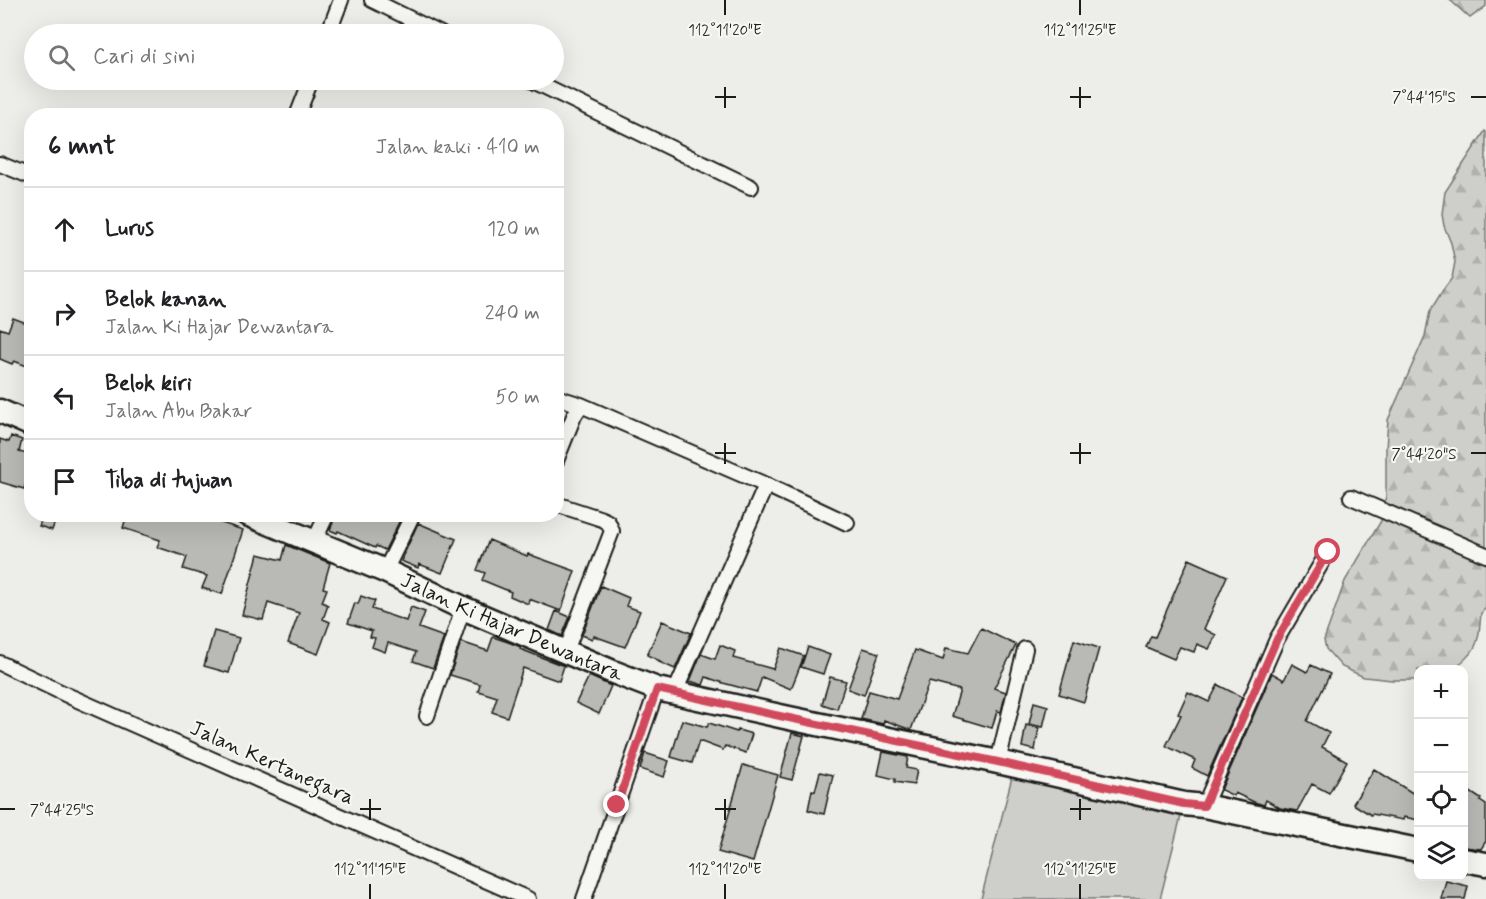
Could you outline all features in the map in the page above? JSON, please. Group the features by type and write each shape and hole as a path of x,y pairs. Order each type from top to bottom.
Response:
{"main road":[{"path":"0,411 24,422"},
{"name":"Jalan Ki Hajar Dewantara","path":"266,522 613,672 666,691 1184,804 1204,806 1414,849"},
{"path":"1468,861 1486,864"}],"street":[{"path":"332,24 341,0"},
{"path":"372,0 421,24"},
{"path":"300,108 307,90"},
{"path":"552,90 751,187"},
{"path":"0,164 24,174"},
{"path":"564,400 766,484 847,523"},
{"path":"564,441 581,405"},
{"path":"584,899 666,691 766,484"},
{"path":"1351,497 1486,555"},
{"path":"564,507 608,522 612,531 566,651"},
{"path":"314,542 323,522"},
{"path":"385,572 408,522"},
{"path":"1204,806 1277,639 1328,552"},
{"path":"427,716 463,608"},
{"path":"998,762 1025,649"},
{"name":"Jalan Kertanegara","path":"0,663 71,697 528,899"}],"green space":[{"path":"1450,0 1486,0 1486,6 1470,18"},
{"path":"1485,131 1486,608 1481,613 1476,645 1458,665 1414,665 1414,680 1364,677 1342,667 1326,649 1324,640 1345,581 1381,521 1386,496 1388,420 1425,336 1430,311 1452,278 1455,262 1442,214 1445,192"},
{"path":"1015,765 1184,804 1160,899 981,899"}],"building":[{"path":"13,318 24,322 24,365 14,361 12,364 0,359 0,328 8,331"},
{"path":"11,436 22,440 19,452 24,453 24,489 0,482 0,439 9,442"},
{"path":"41,522 55,522 52,530 39,526"},
{"path":"125,522 218,522 243,530 222,594 202,588 207,576 183,569 187,557 157,547 160,540 123,528"},
{"path":"333,522 399,522 385,550 330,530"},
{"path":"418,523 456,539 442,573 419,564 418,568 401,561"},
{"path":"489,540 527,556 528,554 575,571 561,611 529,599 528,604 510,596 511,592 482,580 485,573 477,570"},
{"path":"286,545 330,563 323,588 327,589 322,602 328,605 323,619 330,622 318,654 288,643 299,613 268,603 263,620 242,615 258,554 282,560"},
{"path":"1189,559 1227,576 1204,629 1216,635 1209,649 1197,644 1194,652 1180,647 1174,659 1146,647 1151,636 1155,637"},
{"path":"601,586 629,598 626,606 640,611 625,647 594,636 592,639 582,635"},
{"path":"361,596 375,601 372,609 406,621 411,607 425,612 419,628 444,637 433,668 413,661 416,652 388,643 385,652 372,647 375,638 370,637 372,631 348,623 355,603 358,604"},
{"path":"556,611 570,617 562,636 549,630"},
{"path":"662,621 691,633 675,669 647,655"},
{"path":"981,628 1016,645 994,688 1006,692 1001,712 997,711 992,728 952,716 960,690 929,682 911,730 884,720 883,724 861,719 869,691 897,699 915,650 943,660 946,648 968,653"},
{"path":"214,631 239,638 229,673 204,666"},
{"path":"493,637 564,666 559,681 523,668 507,717 492,712 497,697 478,691 480,684 450,675 461,642 488,651"},
{"path":"1074,640 1099,648 1084,702 1059,694"},
{"path":"720,645 735,651 733,658 773,669 781,648 804,656 791,689 762,677 757,692 706,677 703,685 690,681 701,654 715,659"},
{"path":"808,647 830,655 823,674 801,667"},
{"path":"863,648 879,653 864,695 848,689"},
{"path":"1292,664 1307,672 1311,665 1330,674 1307,721 1329,733 1322,747 1347,761 1329,793 1312,784 1297,811 1280,808 1266,800 1264,805 1221,790 1272,673 1284,680"},
{"path":"589,676 611,686 599,714 576,703"},
{"path":"830,677 846,681 837,709 822,704"},
{"path":"1218,685 1242,697 1207,776 1192,768 1195,760 1166,746 1181,715 1178,714 1188,692 1209,702"},
{"path":"1034,702 1048,706 1043,727 1029,724"},
{"path":"682,720 707,727 709,723 752,734 746,753 725,746 723,750 699,741 692,763 671,757"},
{"path":"1026,725 1039,728 1035,750 1022,747"},
{"path":"792,733 804,736 792,780 780,777"},
{"path":"883,752 908,757 906,768 917,770 914,785 895,782 895,779 878,775"},
{"path":"645,753 669,761 664,777 640,769"},
{"path":"743,765 778,775 753,862 718,852"},
{"path":"1374,769 1414,794 1414,819 1404,817 1403,820 1371,815 1353,804"},
{"path":"820,772 833,775 824,814 808,810 812,790 815,791"},
{"path":"1468,791 1486,805 1486,841 1481,849 1468,847"},
{"path":"1446,881 1468,886 1465,899 1441,899"}],"route":[{"path":"617,805 657,689 1184,804 1204,806 1277,639 1328,552"}]}
